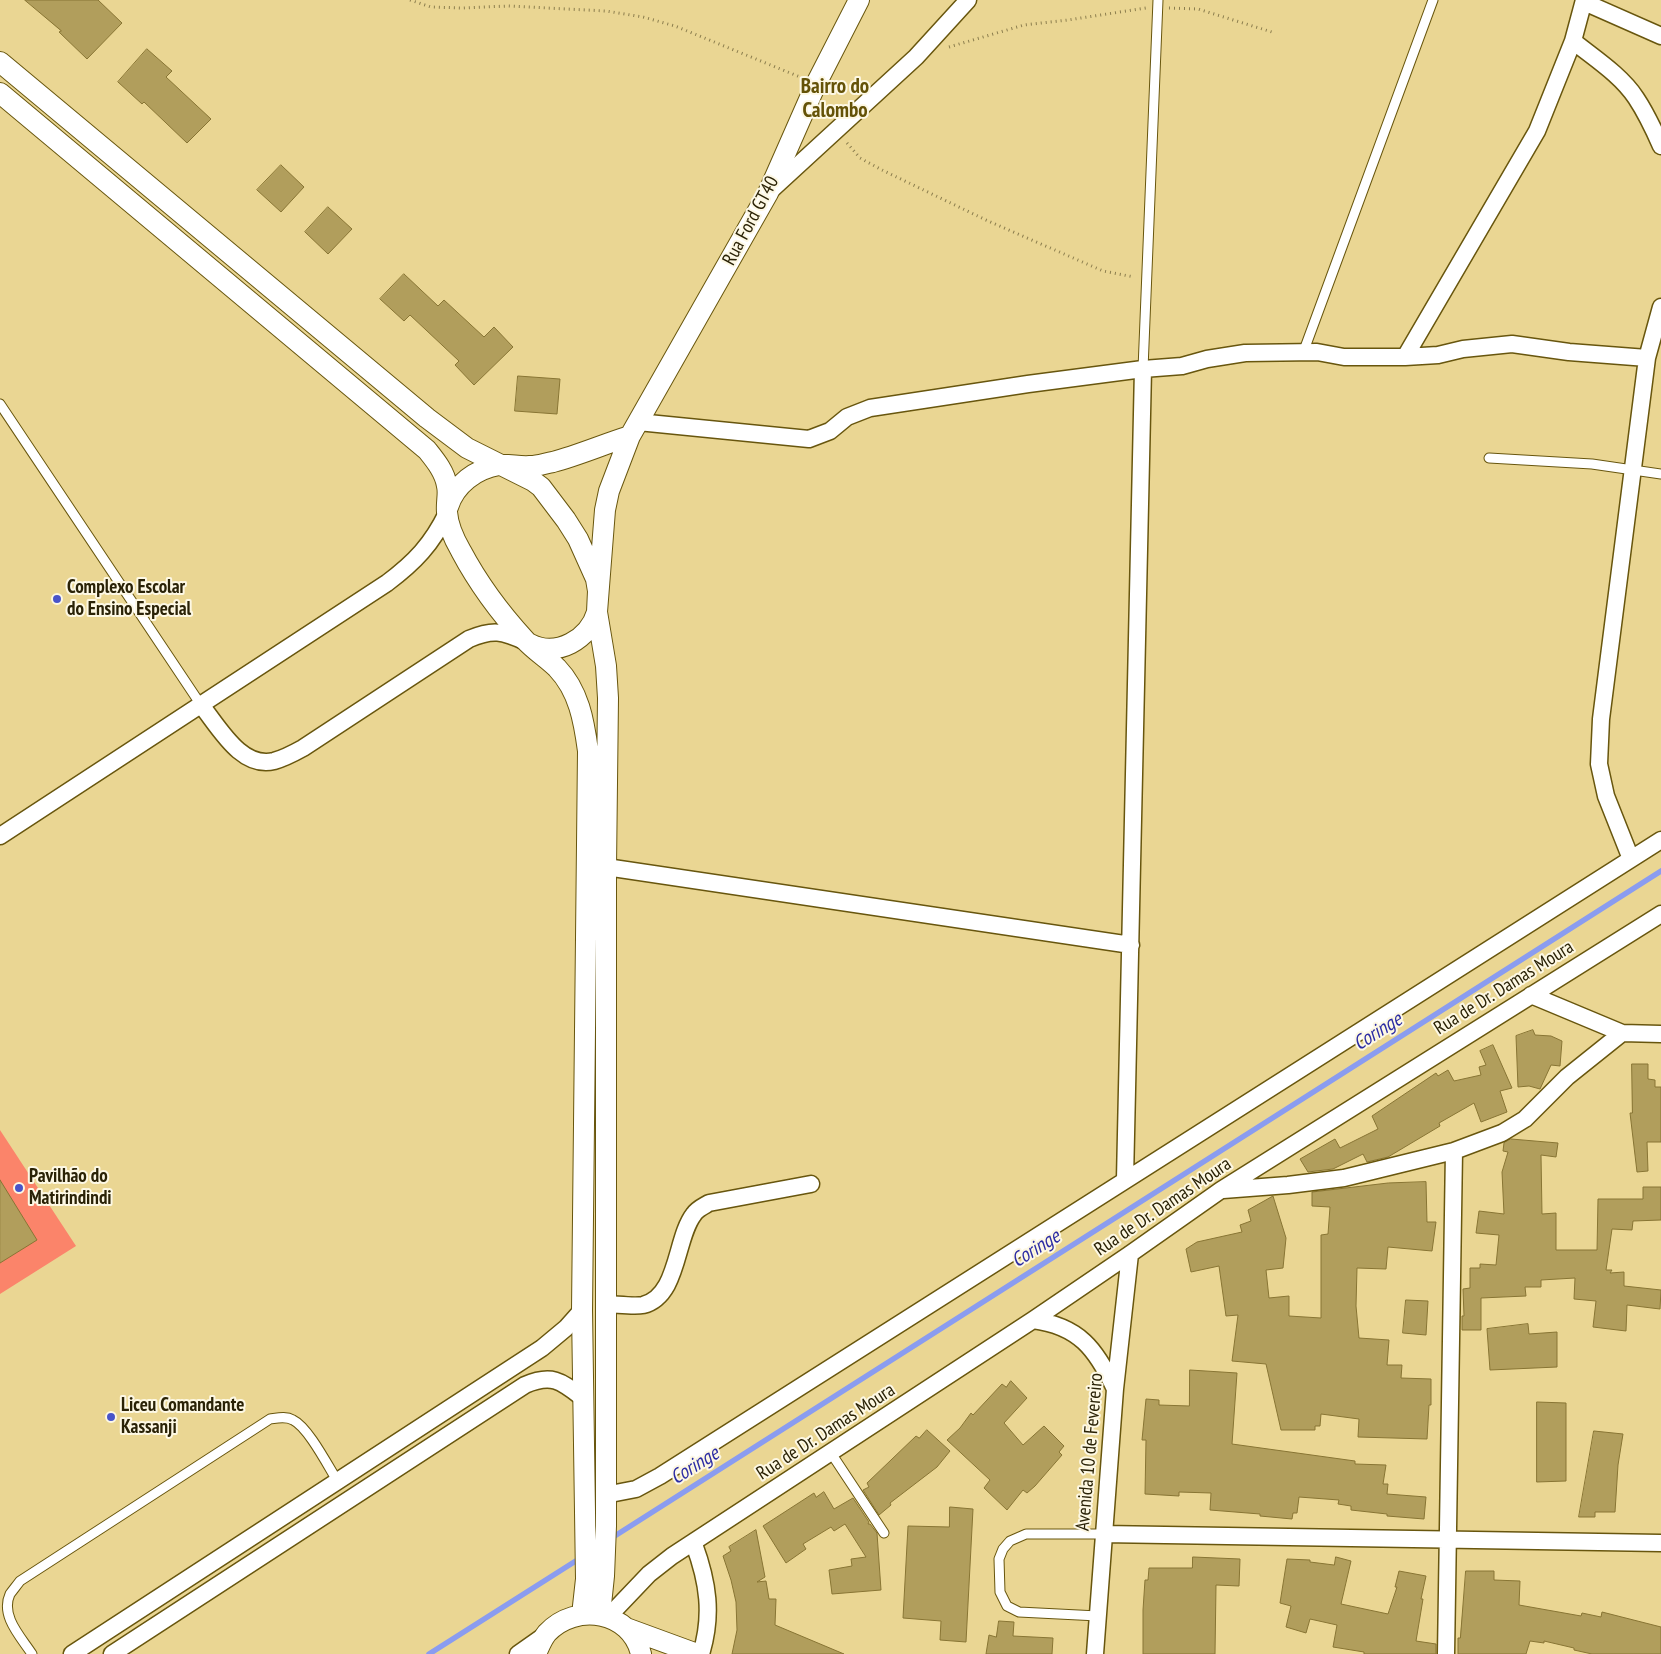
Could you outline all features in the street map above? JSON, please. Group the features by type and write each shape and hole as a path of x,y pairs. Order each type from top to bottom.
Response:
{"street":[{"name":"Rua Ford GT40","path":"597,612 605,510 609,491 634,429 768,193 816,84 859,0"},
{"path":"768,193 916,58 968,0"},
{"path":"1405,357 1537,131 1572,41 1584,1 1661,36"},
{"path":"1572,41 1619,78 1636,97 1661,146"},
{"path":"0,62 427,418 467,448 533,481 541,487 578,539 596,579 598,591 597,612 606,666 608,698 606,867 606,1526 595,1578"},
{"path":"0,94 427,450 443,472 448,485 447,513 452,533 470,568 526,642 557,668 570,684 579,702 584,719 588,751 582,1310 585,1533 595,1578 597,1615"},
{"path":"1631,859 1606,796 1599,764 1601,719 1647,358 1661,307"},
{"path":"0,836 403,572 429,545 438,532 454,493 467,480 484,469 501,465 531,466 572,457 634,429 809,439 830,431 847,417 870,408 1143,369 1182,366 1207,359 1245,353 1317,352 1344,357 1405,357 1438,355 1463,349 1512,344 1569,352 1647,358"},
{"path":"1125,1179 1143,369"},
{"path":"201,705 244,756 259,761 273,761 303,748 468,639 479,635 503,632 536,647 556,649 578,639 588,630 594,622 597,612"},
{"path":"605,1495 636,1489 660,1476 1661,840"},
{"path":"606,867 1131,944"},
{"name":"Rua de Dr. Damas Moura","path":"597,1615 672,1556 694,1544 1033,1320 1221,1190 1661,914"},
{"path":"1530,995 1622,1032 1661,1034"},
{"path":"1221,1190 1288,1185 1344,1178 1454,1151 1502,1134 1525,1119 1567,1077 1622,1032"},
{"path":"1446,1654 1454,1151"},
{"path":"605,1304 643,1305 655,1298 663,1290 674,1270 688,1223 695,1212 709,1203 812,1184"},
{"name":"Avenida 10 de Fevereiro","path":"1095,1654 1115,1389 1130,1254"},
{"path":"72,1654 542,1348 566,1328 582,1310"},
{"path":"1033,1320 1050,1322 1080,1337 1100,1358 1115,1389"},
{"path":"112,1654 525,1385 538,1379 550,1379 562,1382 584,1399"},
{"path":"1103,1534 1661,1543"},
{"path":"694,1544 705,1577 708,1598 706,1639 701,1654"},
{"path":"518,1654 568,1619 597,1615 626,1628 697,1654"},
{"path":"626,1628 635,1639 641,1654"},
{"path":"536,1654 540,1643 547,1633"}],"lane":[{"path":"1303,353 1433,0"},
{"path":"1143,369 1157,4"},
{"path":"0,404 201,705"},
{"path":"1490,458 1592,464 1661,474"},
{"path":"32,1654 9,1618 10,1594 20,1581 270,1419 283,1417 293,1419 303,1427 338,1482"},
{"path":"831,1453 884,1533"},
{"path":"1098,1616 1019,1612 1014,1610 1007,1606 1000,1592 1000,1560 1003,1549 1010,1541 1026,1534 1103,1534"}],"path":[{"path":"410,0 431,7 508,6 606,11 643,17 675,26 816,84"},
{"path":"916,58 1024,25 1157,4 1198,9 1275,34"},
{"path":"837,130 860,158 986,220 1103,271 1147,279"}],"shaded area":[{"name":"Pavilhão do Matirindindi","path":"0,1130 76,1246 0,1294"}],"building":[{"path":"25,0 98,0 122,23 87,59 59,32 61,31"},
{"path":"147,49 172,71 166,77 211,119 187,143 144,102 142,104 118,82"},
{"path":"281,165 304,187 281,212 257,190"},
{"path":"328,207 352,229 328,254 305,232"},
{"path":"404,274 438,306 444,300 484,337 494,327 513,347 474,385 455,365 459,361 410,315 404,321 380,299"},
{"path":"518,376 560,379 557,414 515,411"},
{"path":"1533,1030 1535,1035 1551,1036 1562,1041 1560,1066 1551,1065 1540,1089 1529,1086 1518,1087 1516,1036"},
{"path":"1493,1045 1512,1088 1500,1091 1507,1112 1481,1122 1474,1103 1439,1123 1440,1126 1388,1157 1367,1162 1363,1154 1333,1169 1308,1172 1300,1159 1335,1139 1340,1148 1378,1129 1372,1116 1436,1073 1438,1076 1448,1070 1454,1081 1481,1075 1479,1067 1486,1065 1480,1051"},
{"path":"1632,1064 1648,1064 1648,1079 1655,1080 1655,1087 1661,1087 1661,1142 1647,1142 1648,1171 1637,1172 1630,1113 1632,1113"},
{"path":"1511,1139 1558,1143 1556,1157 1541,1155 1542,1214 1556,1213 1556,1250 1597,1250 1598,1199 1643,1199 1643,1187 1661,1187 1661,1220 1633,1221 1632,1230 1612,1229 1606,1270 1612,1270 1610,1273 1624,1272 1624,1286 1661,1290 1660,1309 1627,1305 1626,1331 1593,1327 1596,1301 1574,1299 1575,1278 1541,1280 1541,1287 1525,1287 1526,1296 1481,1298 1481,1330 1462,1330 1462,1316 1464,1316 1463,1289 1470,1288 1470,1268 1480,1268 1480,1264 1496,1265 1499,1235 1476,1233 1479,1211 1504,1214 1502,1172 1508,1152 1503,1151 1504,1143"},
{"path":"0,1180 37,1240 0,1263"},
{"path":"1426,1182 1427,1222 1436,1222 1432,1251 1388,1247 1386,1269 1357,1268 1356,1306 1359,1338 1389,1340 1387,1365 1402,1365 1401,1378 1431,1379 1431,1405 1429,1405 1427,1439 1358,1437 1359,1419 1321,1414 1320,1426 1315,1426 1315,1430 1281,1430 1266,1364 1232,1361 1238,1315 1226,1316 1219,1266 1191,1272 1186,1249 1197,1242 1242,1232 1240,1225 1251,1221 1248,1210 1273,1196 1286,1238 1283,1268 1266,1270 1269,1298 1289,1296 1289,1316 1321,1318 1321,1235 1328,1234 1330,1207 1312,1206 1312,1192 1388,1183"},
{"path":"1406,1300 1428,1301 1426,1335 1403,1333"},
{"path":"1528,1324 1529,1334 1557,1332 1557,1367 1490,1370 1487,1329"},
{"path":"1190,1370 1237,1373 1232,1444 1355,1461 1355,1464 1386,1465 1383,1484 1388,1484 1387,1494 1426,1497 1424,1519 1387,1516 1387,1514 1351,1510 1351,1506 1338,1504 1339,1500 1299,1497 1297,1513 1293,1513 1292,1519 1210,1510 1211,1493 1179,1492 1179,1496 1145,1494 1146,1440 1142,1440 1146,1399 1159,1400 1159,1405 1189,1406"},
{"path":"1011,1381 1027,1398 1004,1423 1023,1445 1044,1426 1064,1446 1059,1452 1062,1455 1035,1486 1027,1493 1023,1490 1007,1510 984,1488 990,1480 947,1440 960,1428 971,1413 973,1415 1002,1384 1006,1387"},
{"path":"1537,1402 1566,1403 1566,1481 1537,1482"},
{"path":"927,1430 950,1451 937,1467 890,1503 891,1505 879,1515 863,1490 869,1487 867,1483 916,1436 919,1438"},
{"path":"1594,1431 1623,1434 1618,1465 1615,1512 1595,1512 1595,1517 1579,1517"},
{"path":"824,1492 834,1509 853,1498 869,1522 868,1524 877,1533 881,1590 832,1594 829,1570 852,1566 851,1559 866,1557 845,1524 834,1531 831,1527 803,1544 806,1549 786,1563 763,1526 814,1493 816,1497"},
{"path":"950,1507 973,1509 966,1642 940,1640 941,1621 903,1618 908,1526 949,1527"},
{"path":"756,1530 765,1577 757,1582 766,1581 769,1599 776,1599 775,1625 844,1654 732,1654 737,1630 736,1602 723,1556 731,1551 729,1547"},
{"path":"1193,1557 1240,1559 1239,1586 1216,1585 1215,1654 1143,1654 1145,1580 1148,1580 1149,1568 1192,1568"},
{"path":"1336,1557 1351,1561 1341,1604 1388,1614 1397,1587 1395,1587 1399,1571 1426,1576 1416,1641 1436,1644 1436,1654 1364,1654 1364,1652 1333,1647 1337,1625 1310,1619 1306,1633 1286,1627 1291,1606 1280,1603 1287,1559 1310,1560 1310,1562 1334,1565"},
{"path":"1466,1571 1494,1571 1494,1580 1520,1581 1519,1605 1581,1616 1582,1613 1601,1617 1602,1612 1661,1627 1661,1654 1592,1654 1544,1641 1544,1643 1530,1641 1526,1654 1458,1654 1458,1638 1460,1638"},
{"path":"999,1621 1014,1622 1013,1636 1053,1638 1052,1654 986,1654 989,1635 996,1637"}],"waterway":[{"name":"Coringe","path":"610,1539 1661,871"},
{"name":"Coringe","path":"429,1654 582,1557"}],"place":[{"name":"Complexo Escolar do Ensino Especial","path":"57,599"},
{"name":"Pavilhão do Matirindindi","path":"19,1188"},
{"name":"Liceu Comandante Kassanji","path":"111,1417"}],"district":[{"name":"Bairro do Calombo","path":"835,99"}]}
